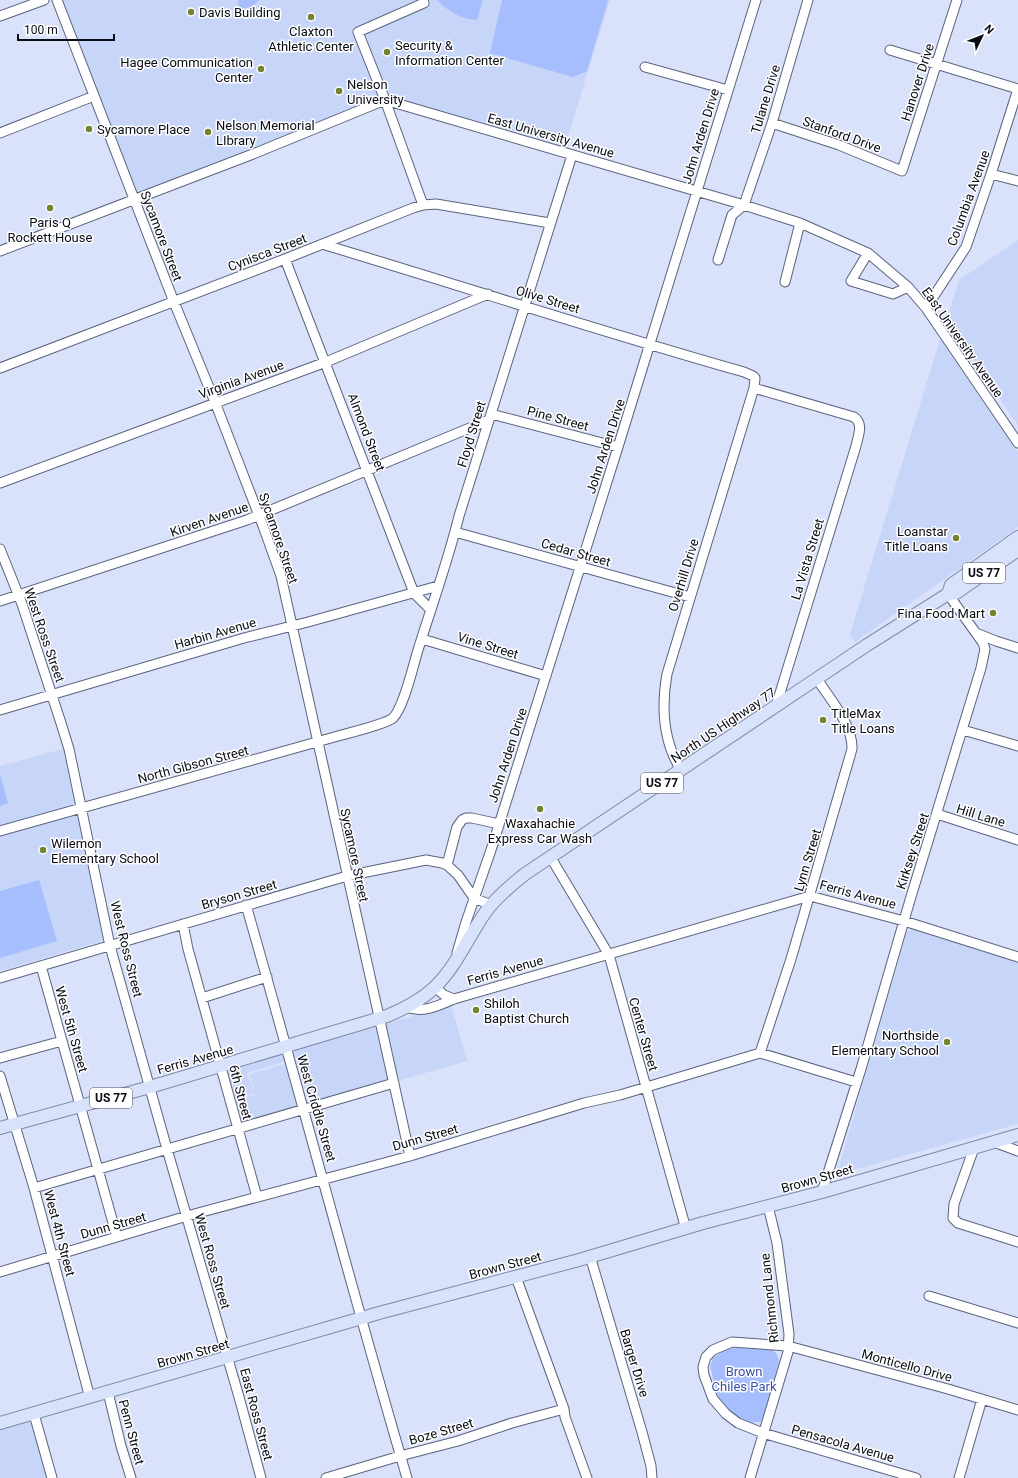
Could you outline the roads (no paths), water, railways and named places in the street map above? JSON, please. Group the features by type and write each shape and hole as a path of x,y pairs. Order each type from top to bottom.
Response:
{"main road":[{"name":"North US Highway 77","path":"948,594 951,585 1018,537"},
{"name":"North US Highway 77","path":"408,1007 435,987 454,965 480,920 491,905 512,884 867,645 948,594 956,593 1018,550"},
{"name":"Ferris Avenue","path":"0,1128 150,1087 286,1047 379,1019 408,1007"},
{"name":"Brown Street","path":"0,1423 362,1318 822,1192 1018,1135"}],"street":[{"path":"0,16 44,0"},
{"name":"Sycamore Street","path":"57,0 174,302 215,402 281,576 410,1156"},
{"name":"John Arden Drive","path":"474,898 499,824 618,447 756,0"},
{"name":"Tulane Drive","path":"744,205 772,123 808,0"},
{"name":"Hanover Drive","path":"902,171 957,0"},
{"path":"423,205 385,100 358,32 424,2"},
{"path":"890,50 1018,89"},
{"path":"645,67 728,90"},
{"name":"Columbia Avenue","path":"926,308 966,247 1018,89"},
{"path":"0,133 94,96"},
{"path":"0,250 253,154 385,100"},
{"name":"East University Avenue","path":"385,100 744,205 800,223 868,253 908,287 926,308 1018,444"},
{"name":"Stanford Drive","path":"772,123 839,145 902,171"},
{"name":"Floyd Street","path":"391,719 399,709 431,610 572,155"},
{"path":"991,174 1018,181"},
{"name":"Cynisca Street","path":"0,368 423,205 436,204 550,223"},
{"path":"718,260 732,216 744,205"},
{"path":"785,282 800,223"},
{"name":"Olive Street","path":"322,244 650,345 744,372 755,378 754,388"},
{"path":"868,253 850,281 893,294 908,287"},
{"name":"Almond Street","path":"285,259 414,593 431,610"},
{"name":"Virginia Avenue","path":"0,483 326,362 488,294"},
{"name":"La Vista Street","path":"754,388 854,417 858,420 860,430 776,706"},
{"name":"Overhill Drive","path":"681,770 675,761 667,741 663,708 664,686 754,388"},
{"name":"Pine Street","path":"490,417 618,447"},
{"name":"Kirven Avenue","path":"0,601 259,516 368,471 490,417"},
{"name":"Cedar Street","path":"455,532 690,597"},
{"name":"West Ross Street","path":"0,549 18,595 69,749 110,946 228,1358"},
{"name":"Harbin Avenue","path":"0,710 244,638 438,586"},
{"name":"Kirksey Street","path":"822,1192 877,1018 904,921 982,668 985,649 983,643 948,594"},
{"path":"976,633 1018,648"},
{"name":"Vine Street","path":"422,638 546,676"},
{"name":"Lynn Street","path":"760,1053 791,959 852,749 848,727 817,679"},
{"name":"North Gibson Street","path":"0,831 317,742 386,722 391,719"},
{"path":"963,730 1018,746"},
{"name":"Hill Lane","path":"937,814 1018,840"},
{"path":"491,905 474,898 458,875 447,865 457,827 462,820 472,818 499,824"},
{"name":"Center Street","path":"551,858 608,955 686,1229"},
{"name":"Bryson Street","path":"0,978 347,876 426,860 447,865"},
{"name":"Ferris Avenue","path":"408,1007 414,1010 419,1010 810,896 904,921 1018,957"},
{"path":"454,965 474,898"},
{"name":"West Criddle Street","path":"246,905 362,1318 365,1336 407,1478"},
{"name":"6th Street","path":"183,924 257,1197"},
{"name":"West 5th Street","path":"41,966 117,1237"},
{"path":"202,998 267,977"},
{"path":"435,987 444,995 454,999"},
{"path":"0,1058 62,1041"},
{"path":"760,1053 856,1082"},
{"name":"Dunn Street","path":"0,1272 187,1216 410,1156 584,1103 646,1087 760,1053"},
{"name":"West 4th Street","path":"0,1076 34,1188 90,1398"},
{"path":"34,1188 394,1084"},
{"path":"994,1142 1018,1151"},
{"path":"974,1148 954,1204 953,1218 958,1223 1018,1242"},
{"name":"Richmond Lane","path":"750,1478 784,1364 789,1334 778,1251 768,1206"},
{"name":"Barger Drive","path":"590,1256 642,1432 651,1466 652,1478"},
{"path":"516,1277 564,1409 564,1417 587,1478"},
{"path":"928,1296 1018,1323"},
{"name":"Monticello Drive","path":"763,1433 738,1423 726,1414 713,1400 704,1375 703,1367 706,1357 713,1350 732,1342 788,1346 1018,1410"},
{"name":"East Ross Street","path":"228,1358 261,1478"},
{"name":"Penn Street","path":"108,1392 121,1446 131,1478"},
{"path":"959,1478 982,1399"},
{"name":"Boze Street","path":"326,1478 400,1456 458,1441 512,1423 564,1409"},
{"path":"34,1414 52,1478"},
{"name":"Pensacola Avenue","path":"763,1433 916,1478"}],"place":[{"name":"Davis Building","path":"191,12"},
{"name":"Claxton Athletic Center","path":"311,17"},
{"name":"Security & Information Center","path":"387,52"},
{"name":"Hagee Communication Center","path":"261,69"},
{"name":"Nelson University","path":"339,91"},
{"name":"Sycamore Place","path":"89,129"},
{"name":"Nelson Memorial LIbrary","path":"208,132"},
{"name":"Paris Q Rockett House","path":"50,208"},
{"name":"Loanstar Title Loans","path":"956,538"},
{"name":"Fina Food Mart","path":"993,613"},
{"name":"TitleMax Title Loans","path":"823,720"},
{"name":"Waxahachie Express Car Wash","path":"540,809"},
{"name":"Wilemon Elementary School","path":"43,850"},
{"name":"Shiloh Baptist Church","path":"476,1010"},
{"name":"Northside Elementary School","path":"947,1042"}],"park label":[{"name":"Brown Chiles Park","path":"744,1378"}]}
